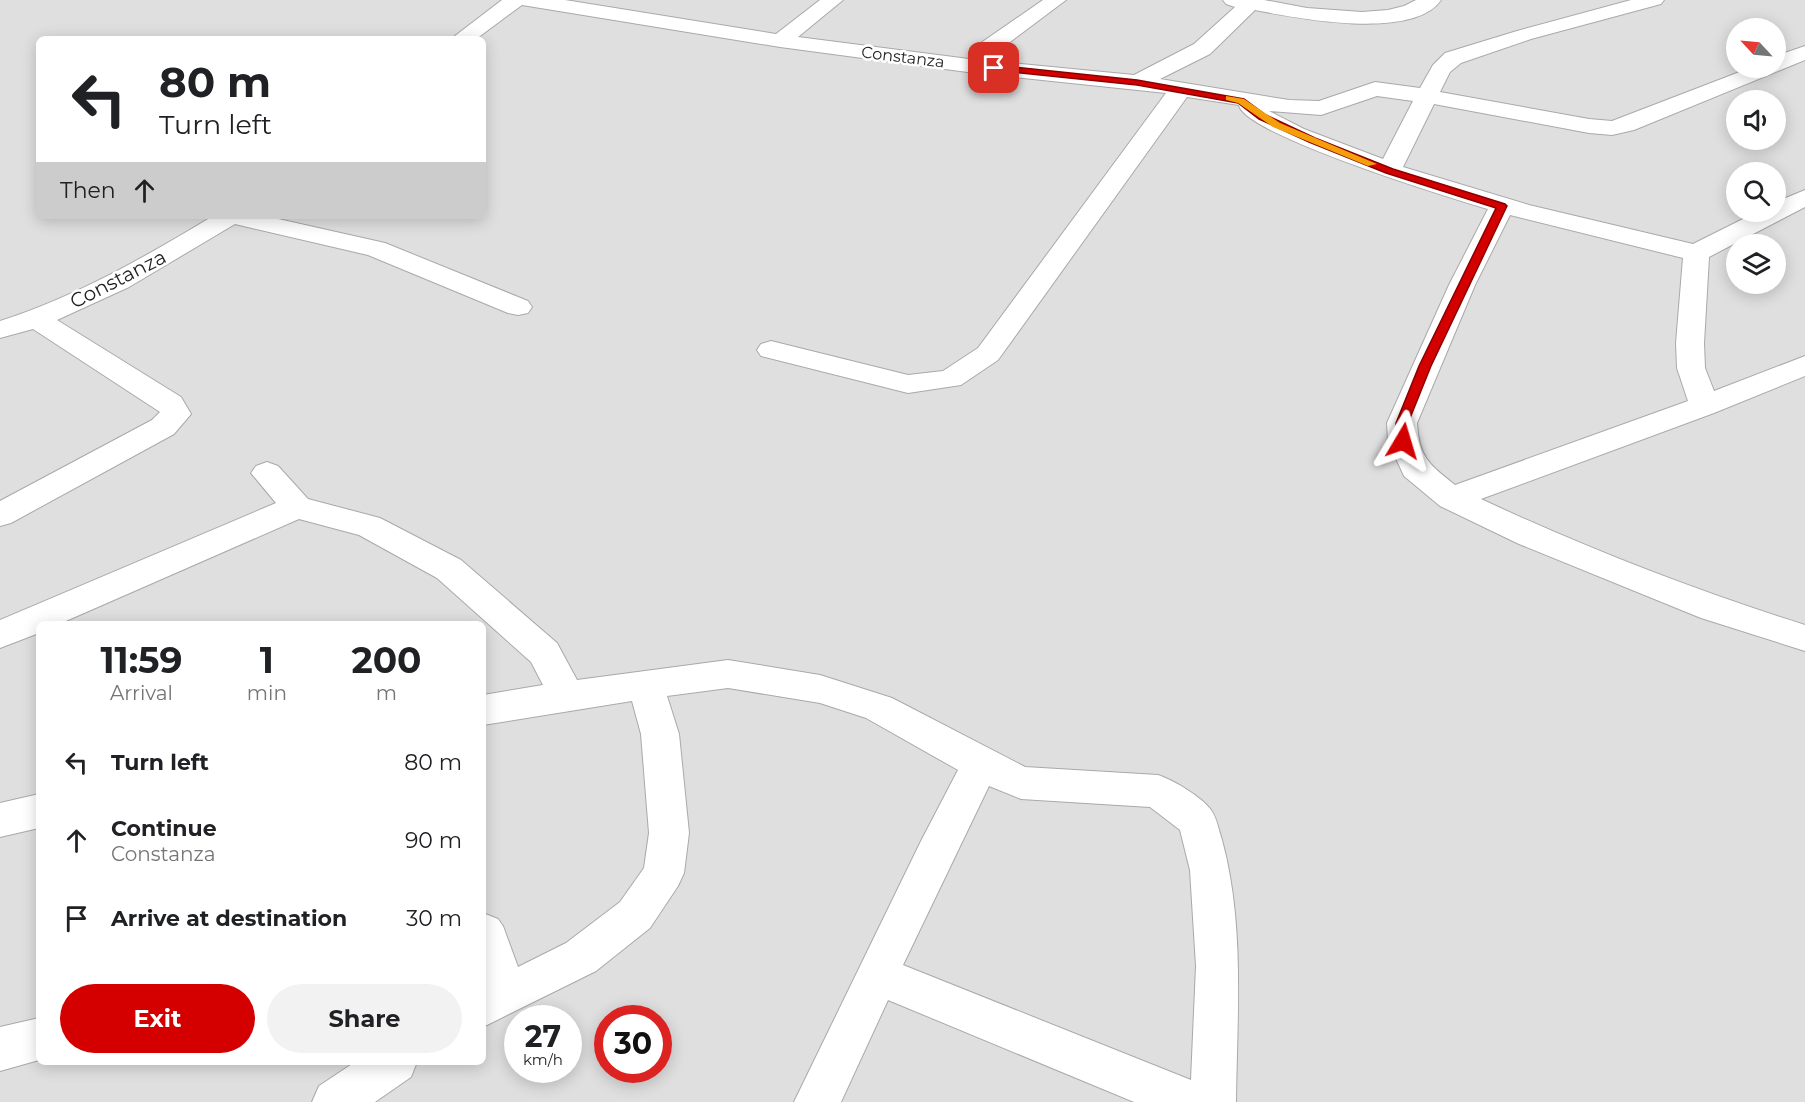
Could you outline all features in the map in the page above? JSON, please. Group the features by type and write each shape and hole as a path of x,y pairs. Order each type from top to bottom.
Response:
{"street":[{"path":"466,36 515,0"},
{"name":"Constanza","path":"527,0 780,41 975,66 1137,82 1241,101 1321,108 1524,35 1654,0"},
{"path":"635,18 655,0"},
{"path":"780,41 832,0"},
{"path":"975,66 986,50 1056,0"},
{"path":"1137,82 1202,49 1246,1 1366,20 1406,12 1431,0"},
{"path":"1786,60 1805,52"},
{"path":"1389,171 1445,63"},
{"path":"1375,89 1612,128 1626,125 1743,78"},
{"path":"771,350 908,384 951,379 988,354 1181,89"},
{"path":"1241,101 1276,125 1389,171 1502,206 1696,253 1805,197"},
{"path":"1502,206 1429,356 1402,423 1403,441 1409,460 1415,469 1451,498 1530,536 1713,609 1805,638"},
{"name":"Constanza","path":"0,330 37,320 145,267 226,219"},
{"path":"244,219 376,249 518,307"},
{"path":"1696,253 1690,343 1691,369 1704,406"},
{"path":"0,515 163,427 176,414 171,404 37,320"},
{"path":"1451,498 1704,406 1805,364"},
{"path":"267,473 297,507 369,526 449,569 544,652 567,696"},
{"path":"0,635 297,507"},
{"path":"486,710 728,674 820,689 879,708 981,764 1021,783 1158,791 1197,820 1210,870 1217,966 1213,1102"},
{"path":"486,937 494,1000 581,957 635,915 664,873 669,833 660,734 646,685"},
{"path":"817,1102 981,764"},
{"path":"0,820 36,812"},
{"path":"877,975 1190,1102"},
{"path":"0,1049 36,1040"},
{"path":"335,1102 390,1065"}],"shaded area":[{"path":"0,0 1805,0 1805,1102 0,1102"}],"slow traffic":[{"path":"1229,98 1241,101 1276,125 1372,164"}],"route":[{"path":"994,68 1137,82 1241,101 1276,125 1389,171 1502,206 1425,366 1402,423 1403,441"}]}
